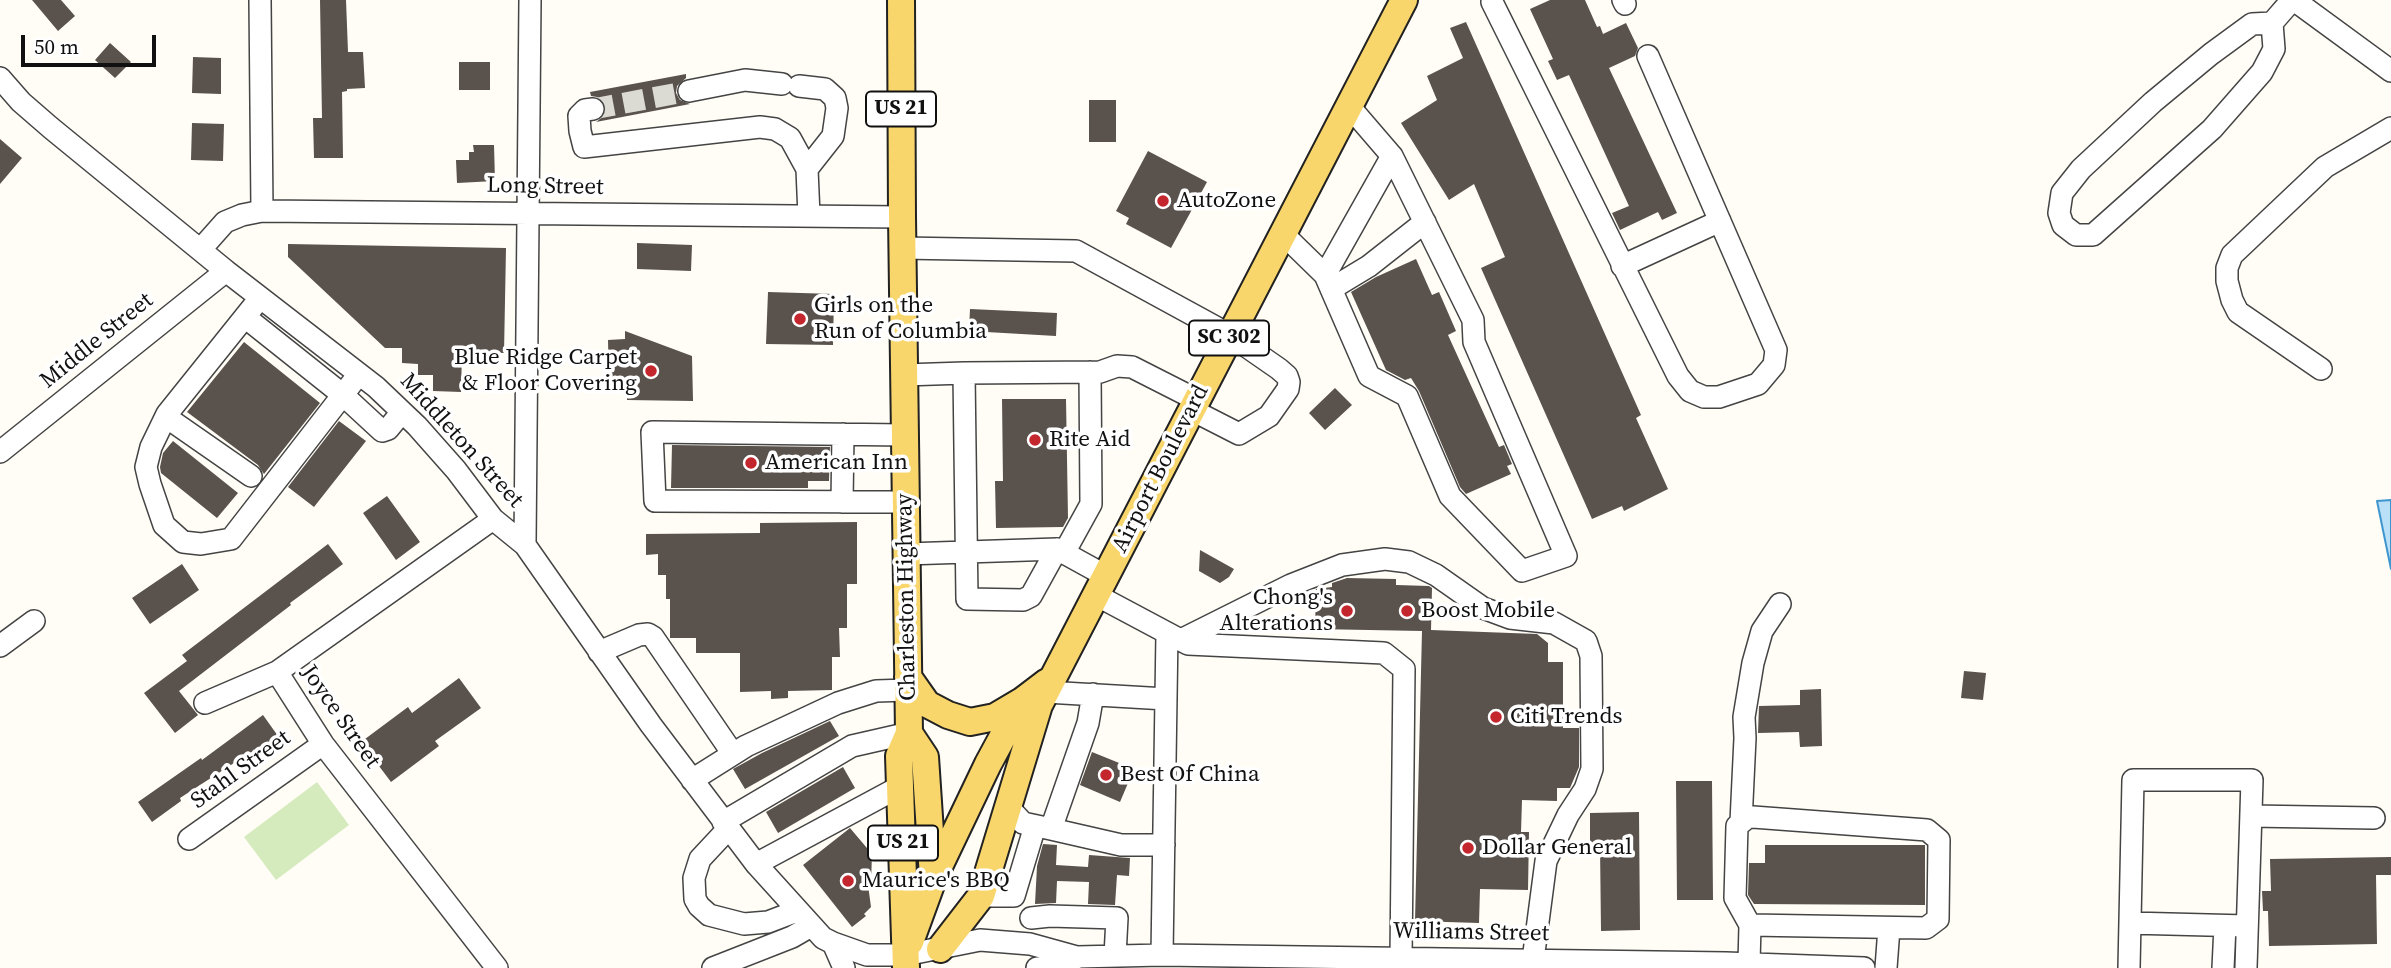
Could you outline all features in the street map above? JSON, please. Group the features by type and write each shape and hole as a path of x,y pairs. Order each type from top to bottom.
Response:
{"main road":[{"name":"Charleston Highway","path":"901,0 909,733 900,755 906,962"},
{"name":"Airport Boulevard","path":"906,962 933,879 988,764 1041,690 1101,586 1404,0"},
{"path":"908,684 928,704 948,715 970,722 995,716 1041,690"},
{"name":"Airport Boulevard","path":"948,954 981,895 1009,808 1041,690"},
{"name":"Charleston Highway","path":"909,733 925,757 933,879 948,954"}],"street":[{"path":"260,0 262,211"},
{"path":"525,545 530,0"},
{"path":"2272,23 2274,48 2262,72 2212,129 2093,235 2076,235 2063,225 2059,213 2062,192 2081,169 2153,102 2211,54 2252,24 2272,23 2293,0 2391,70"},
{"path":"1492,1 1678,376 1690,391 1703,397 1719,397 1758,384 1774,365 1776,350 1648,56"},
{"name":"Middleton Street","path":"0,78 21,102 51,128 226,271 359,374 402,412 456,470 493,519 525,545 726,826 756,864 823,938 867,955 906,962 948,954"},
{"path":"689,91 744,80 825,89 835,98 837,108 833,136 807,169"},
{"path":"1283,234 1328,282 1369,376 1407,396 1450,495 1522,571 1566,556 1474,342 1474,320 1392,156 1349,106"},
{"path":"593,109 584,110 579,116 584,147 760,127 775,129 790,138 807,169 809,216"},
{"path":"2321,369 2238,312 2227,281 2227,268 2232,255 2325,167 2391,128"},
{"path":"1328,282 1392,156"},
{"name":"Long Street","path":"201,249 225,222 262,211 902,217"},
{"path":"1622,266 1720,221"},
{"path":"1328,282 1369,266 1425,222"},
{"path":"902,248 1076,251 1230,335 1287,376 1288,388 1269,416 1239,434 1132,367 1117,366 1100,372 904,375"},
{"name":"Middle Street","path":"0,452 226,271"},
{"path":"260,298 167,414 151,447 146,467 150,484 164,525 183,542 201,544 231,539 359,374"},
{"path":"244,317 342,395 382,431 388,429 402,412"},
{"path":"964,373 967,599 1023,600 1031,596 1091,504 1090,372"},
{"path":"167,414 169,419 251,476"},
{"path":"905,435 652,432 655,501 906,502"},
{"path":"842,502 843,434"},
{"name":"Joyce Street","path":"493,519 276,672 323,744 497,968"},
{"path":"906,554 1061,551 1101,586 1188,645 1384,653 1404,669 1401,958"},
{"path":"1174,637 1342,565 1385,559 1409,562 1436,575 1483,608 1510,618 1554,623 1586,641 1591,656 1592,769 1586,789 1568,815 1546,861 1546,963"},
{"path":"1741,822 1744,717 1753,663 1762,631 1780,604"},
{"path":"0,646 34,621"},
{"path":"599,652 639,635 648,634 653,637 733,754"},
{"path":"1162,954 1166,699 1174,637"},
{"path":"205,703 276,672"},
{"path":"692,780 746,746 838,703 908,684"},
{"path":"1041,690 1166,699"},
{"path":"1014,896 1088,723 1093,694"},
{"path":"804,918 744,923 709,915 695,899 694,878 700,859 726,826 852,746 909,733"},
{"name":"Stahl Street","path":"189,839 323,744"},
{"path":"2129,968 2133,780 2252,780 2246,968"},
{"path":"756,864 901,786"},
{"path":"1009,808 1023,823 1121,845 1164,845"},
{"path":"2251,816 2374,818"},
{"path":"1749,964 1751,925 1735,898 1737,826 1741,822 1753,817 1927,830 1939,840 1938,919 1926,928 1751,925"},
{"path":"981,895 1014,896"},
{"path":"1014,896 1031,918 1030,944"},
{"path":"713,968 792,937 804,918"},
{"path":"1031,918 1117,918 1115,956"},
{"path":"2130,923 2247,926"},
{"path":"2223,968 2225,926"},
{"path":"1886,968 1889,928"},
{"name":"Williams Street","path":"948,954 981,940 1030,944 1077,957 1162,954 1334,962 1401,958 1864,968"},
{"name":"Middleton Street","path":"833,943 844,968"},
{"name":"Williams Street","path":"1037,968 1065,967 1077,957"}],"green space":[{"path":"317,782 349,825 276,880 244,837"}],"water":[{"path":"2391,500 2391,569 2377,501"}],"building":[{"path":"32,0 61,0 75,16 58,31"},
{"path":"320,0 346,0 348,52 363,52 365,88 342,92 343,158 314,158 313,118 322,118"},
{"path":"1550,0 1585,0 1603,34 1626,23 1638,48 1635,56 1609,68 1677,213 1662,220 1658,212 1620,230 1612,213 1629,206 1569,75 1557,80 1548,61 1553,59 1530,9"},
{"path":"1466,22 1641,415 1636,418 1668,489 1624,511 1622,506 1592,519 1481,268 1505,257 1474,184 1449,200 1401,123 1437,100 1427,76 1463,58 1450,28"},
{"path":"110,43 131,62 115,78 95,60"},
{"path":"193,57 221,58 221,94 192,93"},
{"path":"459,62 490,62 490,90 459,90"},
{"path":"686,74 686,78 677,86 676,93 680,100 690,104 596,122 605,115 606,107 603,101 591,96 590,92"},
{"path":"1089,100 1116,100 1116,142 1089,142"},
{"path":"192,123 224,124 223,161 191,160"},
{"path":"0,139 22,158 0,184"},
{"path":"473,145 494,145 495,181 457,183 456,160 469,160 469,152 474,152"},
{"path":"1148,151 1207,182 1171,248 1126,224 1129,218 1116,211"},
{"path":"637,243 692,245 691,271 637,269"},
{"path":"288,244 506,248 504,353 462,352 461,392 433,391 433,375 418,375 418,364 402,363 402,348 385,348 288,257"},
{"path":"1416,259 1432,295 1439,292 1456,331 1448,335 1499,447 1504,445 1512,464 1507,466 1511,474 1466,494 1460,487 1419,391 1411,378 1405,380 1386,370 1351,292"},
{"name":"Girls on the Run of Columbia","path":"768,292 834,294 833,345 766,344"},
{"path":"970,309 1057,313 1056,336 969,331"},
{"name":"Blue Ridge Carpet & Floor Covering","path":"625,331 692,356 693,401 627,400 627,385 609,385 608,340 625,339"},
{"path":"244,342 320,403 264,474 258,465 187,412"},
{"path":"1335,388 1352,405 1325,430 1309,413"},
{"name":"Rite Aid","path":"1002,399 1066,399 1068,518 1063,527 996,528 995,481 1003,481"},
{"path":"339,421 366,441 314,507 288,487"},
{"path":"173,441 238,493 217,518 161,473 163,453"},
{"name":"American Inn","path":"672,445 830,447 829,481 808,481 808,488 671,488"},
{"path":"387,496 420,542 396,560 363,513"},
{"path":"857,522 857,584 847,584 847,628 839,628 840,657 832,657 832,690 788,691 788,698 771,699 771,691 740,692 740,653 696,653 696,638 670,638 670,599 666,599 666,575 658,575 658,554 646,555 646,534 760,533 760,523"},
{"path":"328,544 343,564 179,691 198,715 175,733 144,693 187,661 182,655"},
{"path":"1200,550 1234,569 1229,577 1220,583 1199,571"},
{"path":"182,564 199,590 150,624 132,598"},
{"path":"1347,578 1396,579 1396,585 1429,586 1432,588 1431,630 1537,634 1548,643 1548,662 1563,662 1563,728 1579,728 1579,767 1570,788 1557,788 1557,801 1522,800 1521,832 1529,832 1528,890 1480,889 1479,923 1415,921 1422,631 1315,629 1316,589 1332,587 1332,583"},
{"path":"1964,671 1986,673 1983,700 1961,698"},
{"path":"459,678 481,708 435,741 439,746 391,782 361,742 408,707 412,713"},
{"path":"1821,689 1822,746 1800,747 1799,732 1758,733 1759,706 1800,705 1800,690"},
{"path":"263,715 278,736 237,767 234,763 180,798 181,801 152,822 138,802"},
{"path":"830,721 839,736 745,789 733,769"},
{"path":"1092,752 1134,769 1120,802 1080,785"},
{"path":"843,767 855,788 778,833 766,812"},
{"path":"1676,781 1712,781 1713,900 1677,900"},
{"path":"1639,812 1640,930 1601,931 1600,846 1590,846 1590,813"},
{"path":"850,828 872,854 871,883 868,885 871,907 864,914 866,916 852,927 803,865"},
{"path":"1043,844 1057,845 1056,865 1088,867 1089,855 1130,858 1129,876 1117,875 1115,905 1088,904 1089,882 1057,881 1056,903 1035,904 1037,866"},
{"path":"1765,845 1925,845 1925,905 1754,904 1748,895 1749,863 1765,863"},
{"path":"2391,857 2391,875 2376,875 2377,944 2269,946 2268,911 2263,911 2262,891 2271,891 2270,859"}],"tunnel":[{"path":"593,109 689,91"}],"place":[{"name":"AutoZone","path":"1163,201"},
{"name":"Girls on the Run of Columbia","path":"800,319"},
{"name":"Blue Ridge Carpet & Floor Covering","path":"651,371"},
{"name":"Rite Aid","path":"1035,440"},
{"name":"American Inn","path":"751,463"},
{"name":"Chong's Alterations","path":"1347,611"},
{"name":"Boost Mobile","path":"1407,611"},
{"name":"Citi Trends","path":"1496,717"},
{"name":"Best Of China","path":"1106,775"},
{"name":"Dollar General","path":"1468,848"},
{"name":"Maurice's BBQ","path":"848,881"}]}
